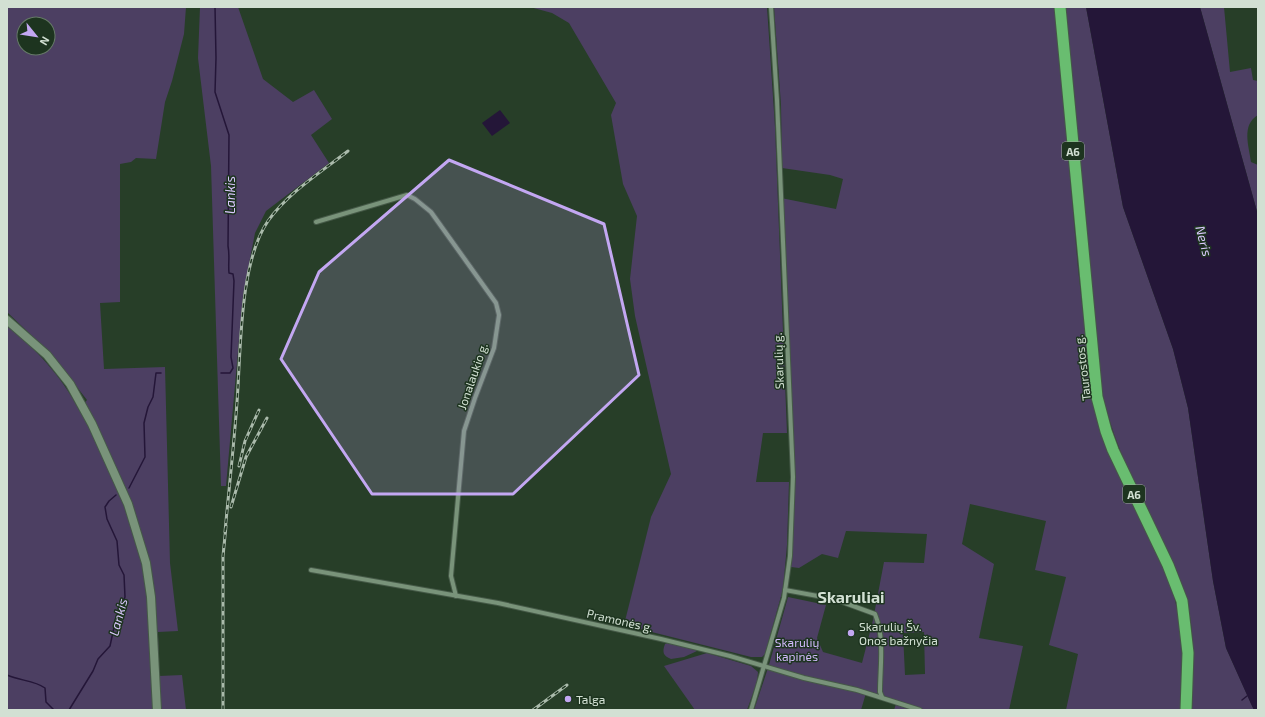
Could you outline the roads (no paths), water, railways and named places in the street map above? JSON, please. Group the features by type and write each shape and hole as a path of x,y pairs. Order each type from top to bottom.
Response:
{"highway":[{"name":"Taurostos g.","path":"1060,7 1097,397 1113,450 1168,565 1182,601 1188,653 1186,710"}],"main road":[{"path":"7,320 47,355 70,384 92,424 128,504 146,563 151,597 156,710"}],"street":[{"name":"Skarulių g.","path":"751,710 785,590 790,556 793,477 777,100 771,7"},
{"name":"Jonalaukio g.","path":"316,222 407,195 415,199 431,212 496,303 499,315 494,348 474,398 464,431 451,576 456,596"},
{"name":"Pramonės g.","path":"311,570 498,603 681,644 730,656 764,668 882,697 892,702 920,710"},
{"path":"785,590 834,599 875,614 880,627 882,644 880,692 882,697"}],"water":[{"name":"Neris","path":"1086,7 1200,7 1258,215 1258,710 1254,710 1226,648 1213,581 1188,408 1173,349 1123,207"},
{"path":"500,110 510,123 492,136 482,123"}],"waterway":[{"name":"Lankis","path":"215,7 215,92 229,135 228,246 229,273 233,274 234,281 231,357 233,368 230,373 221,373"},
{"name":"Lankis","path":"129,488 145,457 144,423 148,407 153,397 156,373 161,373"},
{"name":"Lankis","path":"69,710 93,671 98,659 110,646 116,618 125,597 124,575 119,565 117,541 107,519 105,507 116,495"},
{"path":"7,675 41,685 45,688 46,702 54,710"},
{"path":"1242,700 1247,696"}],"railway":[{"path":"225,532 236,418 243,308 251,260 268,221 276,211 305,183 348,151"},
{"path":"239,466 245,441 259,410"},
{"path":"231,507 246,457 267,418"},
{"path":"223,710 223,556 226,526"},
{"path":"533,710 567,685"}],"place":[{"name":"Skarulių Šv. Onos bažnyčia","path":"851,633"},
{"name":"Talga","path":"568,699"}],"district":[{"name":"Skaruliai","path":"851,596"}],"park label":[{"name":"Skarulių kapinės","path":"797,649"}]}
